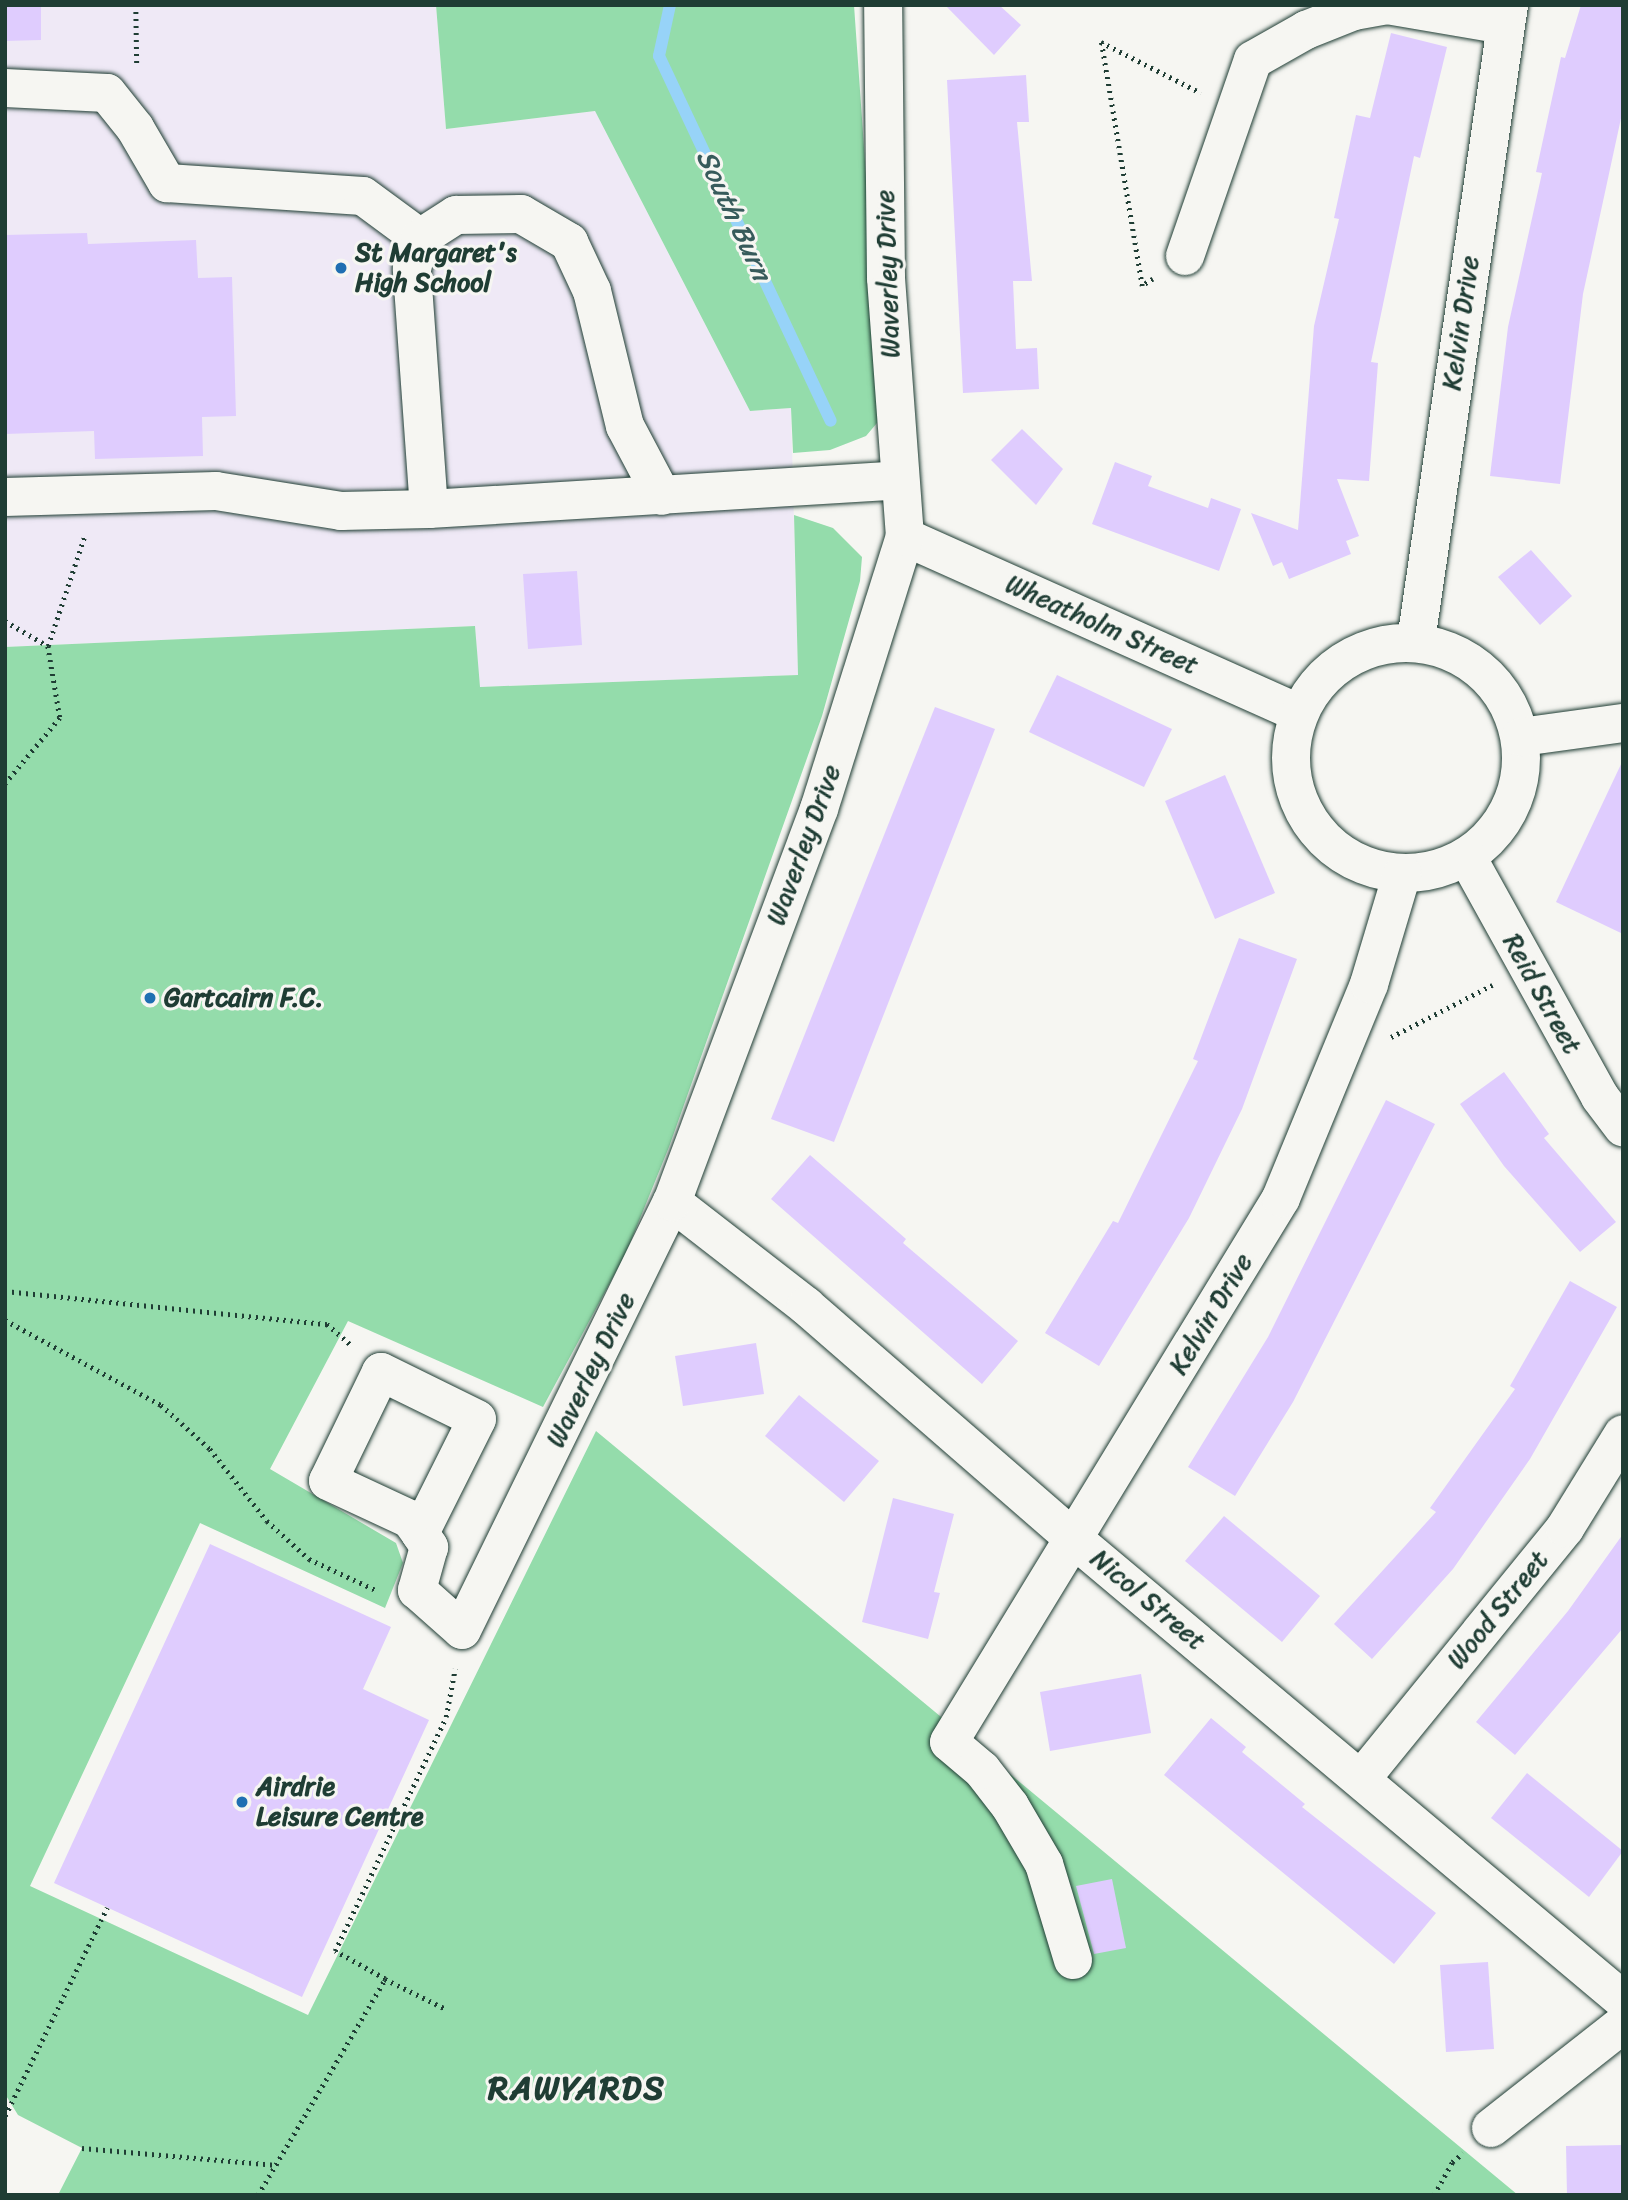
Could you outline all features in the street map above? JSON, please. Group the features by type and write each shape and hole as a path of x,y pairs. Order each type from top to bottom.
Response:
{"street":[{"name":"Waverley Drive","path":"462,1630 672,1202 819,809 905,537 886,278 883,5"},
{"path":"1185,256 1253,60 1306,30 1354,11 1387,5 1506,15"},
{"name":"Kelvin Drive","path":"1416,641 1506,15"},
{"path":"5,88 107,93 135,128 167,183 363,196 420,238"},
{"path":"429,509 412,269 420,238 456,215 521,214 569,242 593,290 625,426 662,496"},
{"path":"5,498 216,491 341,511 429,509 900,480"},
{"name":"Wheatholm Street","path":"905,537 1298,713"},
{"path":"1416,641 1455,652 1483,670 1507,699 1521,737 1519,787 1502,824 1467,858 1443,869 1402,874 1365,867 1331,847 1305,816 1295,794 1289,754 1298,713 1331,668 1366,648 1416,641"},
{"path":"1521,737 1623,723"},
{"name":"Reid Street","path":"1467,858 1600,1097 1623,1127"},
{"name":"Kelvin Drive","path":"1073,1960 1044,1864 1010,1806 982,1770 949,1742 1281,1198 1338,1065 1402,874"},
{"name":"Nicol Street","path":"672,1202 806,1306 1074,1540 1362,1778 1623,2000"},
{"path":"420,1534 477,1419 381,1372 328,1481 410,1519 420,1534 429,1547 417,1590 462,1630"},
{"name":"Wood Street","path":"1362,1778 1565,1528 1623,1433"},
{"path":"1491,2128 1623,2024"}],"path":[{"path":"1185,256 1142,286 1101,42 1236,110"},
{"path":"5,784 60,718 48,646 85,540 87,495"},
{"path":"5,621 48,646"},
{"path":"1338,1065 1527,967"},
{"path":"5,1291 327,1324 381,1372"},
{"path":"5,1320 161,1405 210,1449 267,1521 309,1559 385,1594"},
{"path":"446,2009 335,1951 446,1717 462,1630"},
{"path":"5,2116 107,1908"},
{"path":"258,2195 385,1979"},
{"path":"1434,2195 1452,2162 1491,2128"},
{"path":"82,2148 276,2165"}],"shaded area":[{"name":"St Margaret's High School","path":"5,5 436,5 446,129 595,111 750,411 791,408 798,675 479,687 475,626 5,647"}],"green space":[{"path":"436,5 854,5 882,404 877,423 866,436 830,450 793,453 791,408 750,411 595,111 446,129"},
{"path":"794,515 833,528 862,557 860,581 822,716 669,1147 626,1253 543,1407 348,1321 270,1469 396,1543 403,1563 385,1608 200,1523 30,1886 308,2015 596,1431 1518,2195 58,2195 82,2148 18,2115 5,2094 5,647 475,626 480,687 798,675"}],"building":[{"path":"5,5 41,5 41,40 5,41"},
{"path":"945,5 999,5 1021,25 994,55"},
{"path":"1581,5 1623,5 1623,109 1583,294 1560,484 1490,476 1508,327 1542,173 1536,172 1561,57 1565,58"},
{"path":"1391,33 1447,47 1420,158 1414,156 1371,362 1378,363 1369,481 1337,479 1359,536 1346,541 1351,554 1289,579 1282,562 1273,566 1251,513 1298,530 1314,326 1339,219 1334,218 1356,115 1370,118"},
{"path":"1026,75 1029,122 1017,122 1032,281 1013,281 1016,349 1037,348 1039,389 963,393 947,80"},
{"path":"87,233 88,244 196,240 198,278 232,277 236,416 202,417 203,456 95,459 94,431 5,434 5,235"},
{"path":"1022,429 1063,469 1036,505 991,460"},
{"path":"1115,462 1152,476 1148,486 1208,508 1211,498 1241,509 1219,571 1092,524"},
{"path":"1531,550 1572,596 1540,625 1498,577"},
{"path":"577,571 582,645 528,649 523,574"},
{"path":"1057,675 1172,729 1144,787 1029,732"},
{"path":"935,707 995,729 834,1142 771,1119"},
{"path":"1623,760 1623,934 1556,902"},
{"path":"1225,775 1275,893 1215,919 1165,801"},
{"path":"1239,938 1297,959 1242,1109 1189,1218 1099,1366 1045,1333 1113,1221 1118,1223 1198,1061 1193,1059"},
{"path":"1504,1072 1549,1134 1544,1138 1616,1222 1580,1252 1504,1166 1460,1104"},
{"path":"1386,1100 1435,1124 1293,1402 1235,1496 1188,1467 1268,1337"},
{"path":"810,1155 906,1239 903,1243 1018,1341 982,1384 771,1199"},
{"path":"1570,1281 1617,1307 1530,1459 1453,1569 1372,1659 1334,1624 1436,1512 1430,1508 1515,1389 1510,1386"},
{"path":"756,1343 764,1394 683,1406 675,1356"},
{"path":"799,1395 879,1461 844,1502 765,1436"},
{"path":"893,1498 954,1514 934,1592 940,1593 928,1639 862,1622"},
{"path":"1224,1516 1320,1596 1282,1642 1185,1561"},
{"path":"1623,1534 1623,1628 1515,1755 1476,1722 1568,1611"},
{"name":"Airdrie Leisure Centre","path":"210,1544 391,1627 363,1689 429,1720 302,1997 54,1883"},
{"path":"1141,1674 1151,1733 1050,1751 1040,1692"},
{"path":"1211,1718 1246,1747 1242,1752 1305,1804 1302,1807 1436,1913 1394,1964 1164,1775"},
{"path":"1527,1773 1623,1851 1589,1897 1491,1818"},
{"path":"1112,1879 1126,1948 1094,1954 1076,1886"},
{"path":"1488,1962 1494,2049 1446,2052 1440,1965"},
{"path":"1623,2145 1623,2195 1567,2195 1566,2146"}],"waterway":[{"name":"South Burn","path":"670,5 659,56 831,421"}],"place":[{"name":"St Margaret's High School","path":"341,268"},
{"name":"Gartcairn F.C.","path":"150,998"},
{"name":"Airdrie Leisure Centre","path":"242,1802"}],"district":[{"name":"RAWYARDS","path":"577,2089"}]}
